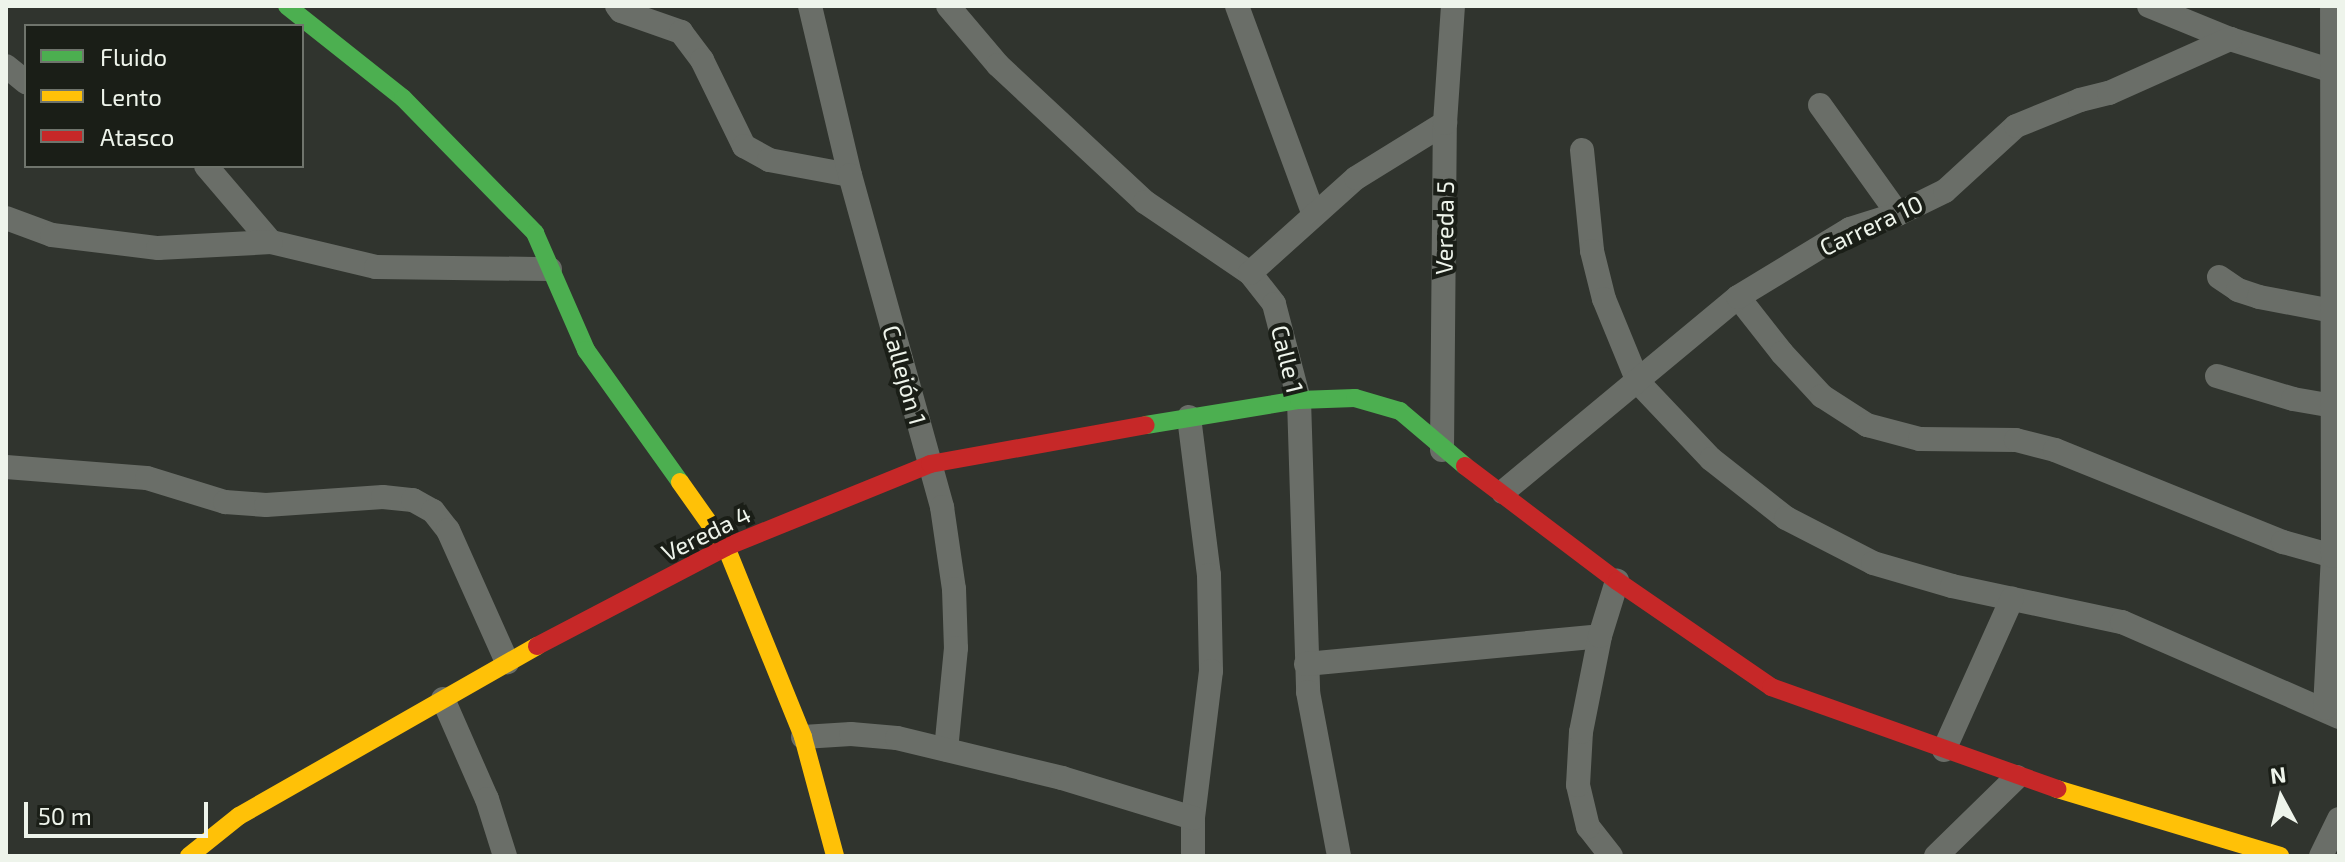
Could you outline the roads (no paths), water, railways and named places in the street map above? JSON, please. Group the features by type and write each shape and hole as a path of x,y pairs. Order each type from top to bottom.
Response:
{"street":[{"path":"287,6 316,17 403,98 535,233 586,350 726,547 803,737 835,856"},
{"path":"617,6 621,11 681,32 702,60 744,146 769,160 850,175"},
{"name":"Callejón 1","path":"810,6 850,175 942,507 954,589 956,648 946,750"},
{"name":"Calle 1","path":"948,6 998,65 1145,202 1250,273 1274,304 1299,400 1308,692 1339,856"},
{"path":"1237,6 1313,213"},
{"name":"Vereda 5","path":"1442,450 1445,123 1453,6"},
{"path":"2149,6 2230,39 2333,71"},
{"path":"1582,150 1592,251 1617,336 1638,382 1711,459 1786,518 1873,563 2012,599 2122,622 2332,713 2336,157 2332,6"},
{"name":"Carrera 10","path":"1503,492 1738,297 1850,229 1898,214 1945,191 2016,126 2080,100 2109,93 2230,39"},
{"path":"6,66 24,80"},
{"path":"1820,105 1898,214"},
{"path":"1250,273 1313,213 1356,178 1445,123"},
{"path":"208,168 271,242"},
{"path":"6,218 52,235 158,248 271,242 376,267 550,269"},
{"path":"2219,277 2238,290 2259,297 2333,311"},
{"path":"1738,297 1782,353 1822,396 1867,425 1920,439 2016,440 2055,450 2283,542 2333,556"},
{"path":"2217,376 2293,399 2333,406"},
{"name":"Vereda 4","path":"189,856 239,816 507,662 726,547 930,464 1189,417 1299,400 1355,398 1400,411 1442,450 1503,492 1617,581 1771,687 2017,777 2280,856"},
{"path":"1189,417 1209,575 1211,671 1193,818 1193,856"},
{"path":"6,467 147,478 225,502 266,505 383,497 413,500 433,511 448,530 507,662"},
{"path":"1611,856 1588,827 1578,785 1581,732 1600,636 1617,581"},
{"path":"1944,750 2012,599"},
{"path":"1306,664 1600,636"},
{"path":"443,699 487,799 505,856"},
{"path":"803,737 851,734 897,738 1062,778 1193,818"},
{"path":"1936,856 2017,777"},
{"path":"2321,856 2339,819"}]}
